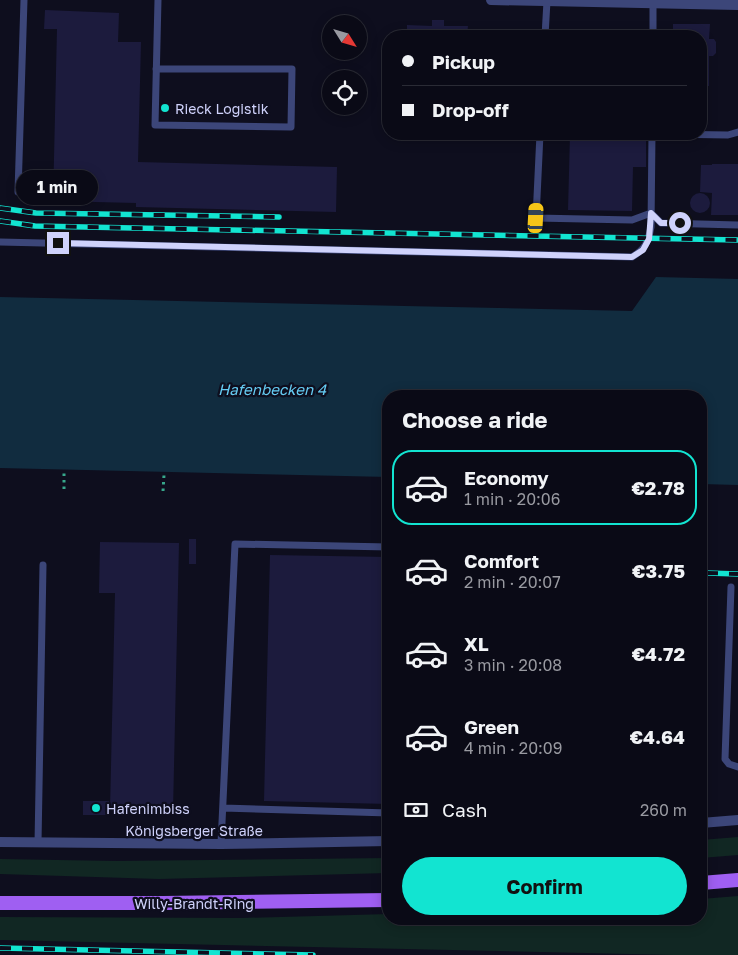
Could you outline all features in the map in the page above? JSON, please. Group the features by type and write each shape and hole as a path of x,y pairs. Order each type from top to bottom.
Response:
{"main road":[{"path":"707,883 738,880"},
{"name":"Willy-Brandt-Ring","path":"0,903 382,900"}],"street":[{"path":"491,0 738,5"},
{"path":"707,823 738,820"},
{"name":"Königsberger Straße","path":"0,842 221,844 382,841"}],"lane":[{"path":"18,192 24,0"},
{"path":"156,70 292,69 291,127 155,124 156,70 158,0"},
{"path":"545,30 547,1"},
{"path":"653,3 653,30"},
{"path":"707,135 728,135 738,132"},
{"path":"540,140 536,218 632,220 651,213"},
{"path":"0,242 632,257 643,250 649,239 652,140"},
{"path":"651,213 661,223 738,225"},
{"path":"221,844 235,544 382,547"},
{"path":"38,843 42,566"},
{"path":"730,587 725,759 729,764 738,767"},
{"path":"223,808 382,813"}],"path":[{"path":"64,473 64,489"},
{"path":"163,491 164,475"}],"green space":[{"path":"738,837 738,855 707,858 707,840"},
{"path":"382,858 382,873 159,879 0,874 0,859 115,861"},
{"path":"738,896 738,955 0,940 0,917 241,918 382,914 382,925 707,925 707,899"}],"water":[{"name":"Hafenbecken 4","path":"656,277 738,279 738,485 707,484 707,390 382,390 382,477 0,468 0,297 632,311"}],"building":[{"path":"45,10 119,13 118,42 141,42 138,162 337,167 336,212 136,207 136,203 53,201 57,29 44,29"},
{"path":"432,20 444,20 444,26 468,26 468,30 407,30 407,25 432,26"},
{"path":"673,24 710,24 709,39 714,39 716,42 716,53 713,56 709,56 709,86 707,86 707,30 673,30"},
{"path":"570,140 646,140 646,167 633,167 632,211 568,210"},
{"path":"738,164 738,215 711,215 712,193 700,192 701,165"},
{"path":"700,193 707,196 710,203 707,210 700,213 693,210 690,203 693,196"},
{"path":"189,539 196,539 196,564 189,564"},
{"path":"100,542 179,543 173,811 110,810 115,593 99,593"},
{"path":"270,555 382,557 382,804 264,801"},
{"name":"Hafenimbiss","path":"83,801 109,801 109,815 83,815"}],"railway":[{"path":"0,208 36,213 279,217"},
{"path":"0,221 35,226 738,240"},
{"path":"707,573 738,574"},
{"path":"0,948 313,955"}],"place":[{"name":"Rieck Logistik","path":"165,108"},
{"name":"Hafenimbiss","path":"96,808"}],"route":[{"path":"58,243 632,257 643,250 649,239 651,213 661,223 680,223"}]}
